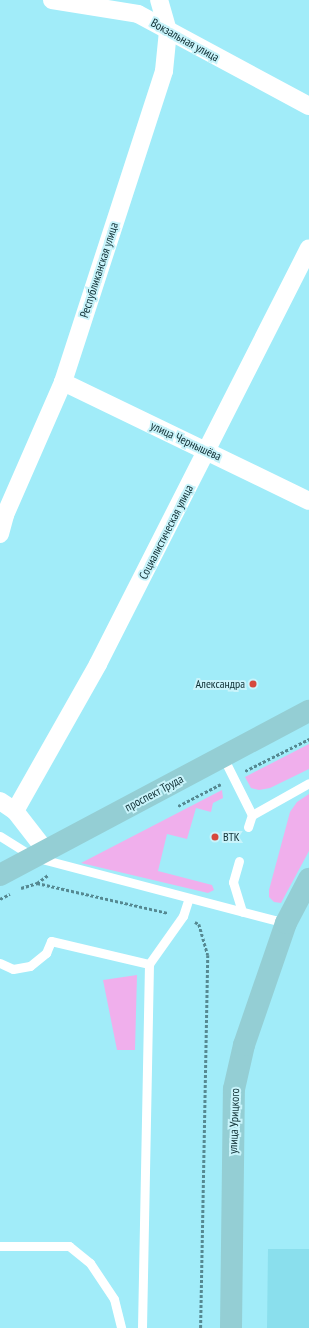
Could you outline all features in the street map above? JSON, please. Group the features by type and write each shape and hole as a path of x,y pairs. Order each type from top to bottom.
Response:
{"street":[{"name":"Вокзальная улица","path":"52,0 138,14 309,106"},
{"name":"Республиканская улица","path":"0,534 3,514 63,382 164,71 168,31 159,0"},
{"name":"Социалистическая улица","path":"7,806 98,664 208,451 309,248"},
{"name":"улица Чернышёва","path":"63,382 309,500"},
{"name":"проспект Труда","path":"0,875 309,710"},
{"path":"7,806 40,854"},
{"name":"улица Урицкого","path":"231,1328 234,1090 244,1044 286,923 309,879"}],"lane":[{"path":"222,756 252,815"},
{"path":"248,827 252,815 309,783"},
{"path":"0,836 63,866 286,923"},
{"path":"239,861 233,882 242,912"},
{"path":"142,1328 149,964 183,916 189,898"},
{"path":"0,964 13,969 30,966 46,953 51,941 149,964"},
{"path":"0,1246 69,1246 90,1263 114,1299 120,1328"}],"path":[{"path":"170,810 309,739"},
{"path":"0,899 37,883 63,866"},
{"path":"37,883 183,916 199,924 208,955 201,1328"}],"shaded area":[{"path":"309,744 309,769 270,788 259,790 251,788 245,777"},
{"path":"222,790 223,798 213,803 211,812 196,808 187,839 167,834 158,871 212,885 214,890 208,893 81,863"},
{"path":"309,794 309,851 281,903 274,902 269,897 269,890 290,812 297,802"},
{"path":"137,975 135,1050 117,1050 103,980"},
{"path":"268,1249 309,1249 309,1328 267,1328"}],"place":[{"name":"Александра","path":"253,684"},
{"name":"ВТК","path":"215,837"}]}
